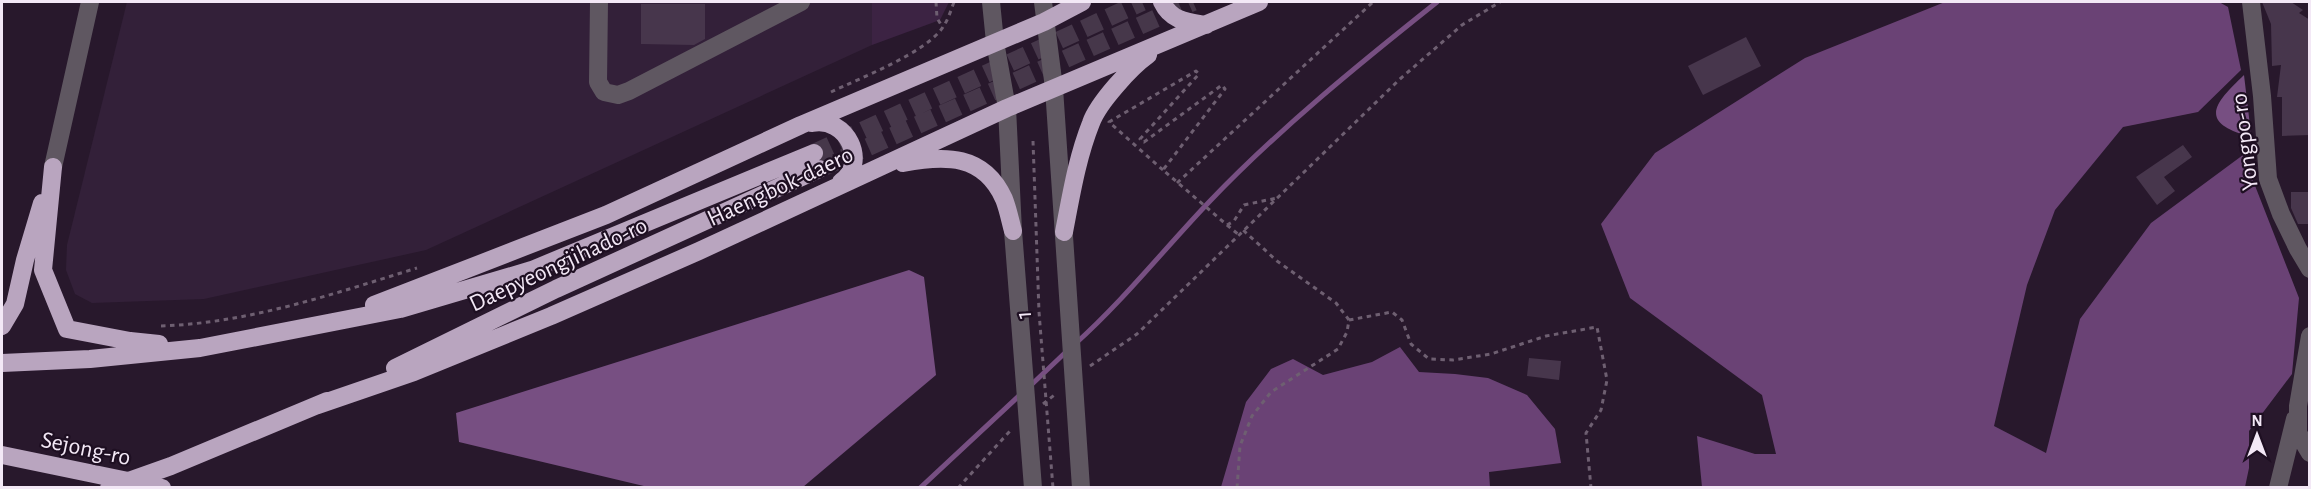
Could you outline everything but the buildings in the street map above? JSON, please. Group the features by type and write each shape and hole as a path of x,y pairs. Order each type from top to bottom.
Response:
{"highway":[{"name":"Haengbok-daero","path":"304,329 386,301 606,215 801,126 1044,22 1082,2"},
{"path":"1162,2 1171,15 1178,20 1206,25"},
{"name":"Haengbok-daero","path":"318,405 414,372 551,316 699,251 1007,108 1258,2"},
{"path":"1064,232 1075,174 1091,120 1137,63 1168,41"},
{"path":"801,126 821,121 833,124 843,130 850,141 853,153 849,177 835,187"},
{"path":"861,174 924,159 955,159 980,166 993,180 1004,199 1013,231"},
{"name":"Daepyeongjihado-ro","path":"304,329 400,309 532,270 816,161 318,405"},
{"path":"2,326 15,304 25,260 53,167"},
{"path":"53,167 43,270 67,329 130,341 200,348"},
{"path":"2,363 90,359 200,348 304,329"},
{"path":"109,488 171,466 318,405"},
{"name":"Sejong-ro","path":"2,455 162,488"}],"street":[{"path":"53,167 90,2"},
{"path":"599,2 599,86 604,92 618,95 801,2"},
{"path":"991,2 995,42 1007,108 1021,330 1021,425 1034,488"},
{"path":"1043,2 1054,88 1068,294 1070,391 1081,488"},
{"name":"Yongpo-ro","path":"2251,2 2262,96 2268,179 2281,214 2310,268"},
{"path":"2278,488 2298,406 2310,336"},
{"path":"2298,406 2298,433 2310,453"}],"path":[{"path":"936,2 937,18 943,28"},
{"path":"824,95 908,55 928,42 943,28 954,2"},
{"path":"1177,183 1373,2"},
{"path":"1090,366 1137,334 1418,63 1462,25 1500,2"},
{"path":"1163,170 1225,89 1222,85 1144,142 1140,139 1199,74 1196,71 1109,122 1177,183 1239,235"},
{"name":"1","path":"1033,141 1039,312 1053,488"},
{"path":"1227,225 1234,221 1244,205 1279,198"},
{"path":"1238,488 1240,446 1252,416 1271,392 1338,349 1347,332 1349,320 1336,303 1277,261 1244,230"},
{"path":"160,326 195,324 299,305 424,266"},
{"path":"1349,320 1392,312 1402,320 1411,344 1429,359 1453,360 1491,354 1546,336 1597,327 1606,380 1601,410 1586,433 1591,488"},
{"path":"1039,407 1070,391"},
{"path":"958,488 1021,425"}],"shaded area":[{"path":"127,2 872,2 872,45 426,250 204,299 92,303 75,294 66,270 67,245"},
{"path":"872,2 949,2 940,20 872,45"},
{"path":"1945,2 2219,2 2228,7 2241,70 2198,112 2123,127 2055,210 2027,285 1994,426 2046,453 2080,319 2151,223 2243,155 2299,298 2292,374 2249,431 2249,468 2245,487 1702,487 1697,436 1755,454 1776,454 1762,395 1630,298 1601,224 1655,153 1805,58"},
{"path":"2244,75 2251,134 2248,136 2222,124 2217,117 2216,110 2226,94"},
{"path":"909,270 924,277 936,375 803,487 648,487 459,442 456,413"},
{"path":"1400,347 1419,372 1488,378 1527,395 1555,429 1561,463 1489,472 1490,487 1221,487 1246,402 1271,369 1293,359 1323,375 1372,362"}],"waterway":[{"path":"1075,344 1127,292 1210,201 1264,148 1349,73 1437,2"},
{"path":"1029,387 1068,350"},
{"path":"920,488 1022,393"}],"tunnel":[{"path":"814,153 1142,2"},
{"path":"819,169 1193,2"}]}
